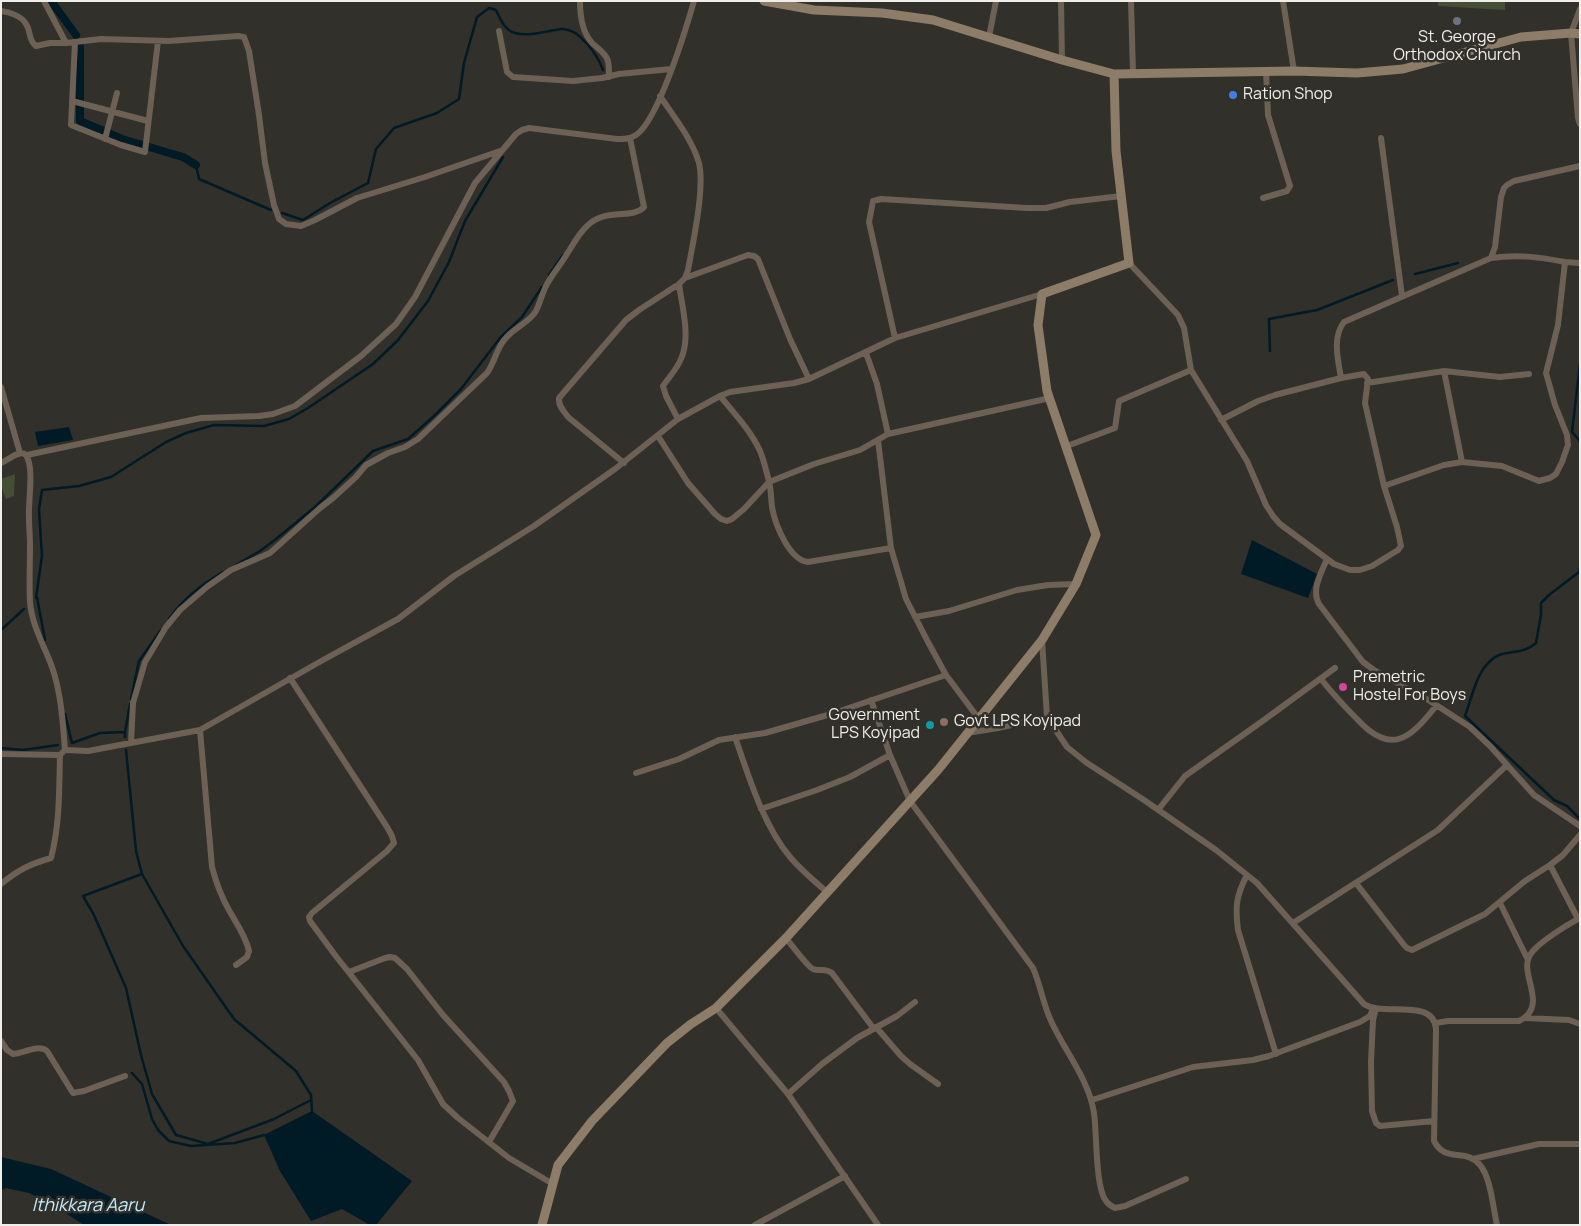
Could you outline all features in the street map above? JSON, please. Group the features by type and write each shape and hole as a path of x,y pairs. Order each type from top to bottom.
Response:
{"street":[{"path":"44,1 66,43"},
{"path":"580,1 580,14 584,30 590,41 606,56 609,77"},
{"path":"1,463 23,454 201,418 259,416 273,414 296,406 361,356 396,324 416,297 475,183 516,134 529,128 617,138 630,138 638,134 660,96 694,1"},
{"path":"764,1 814,10 882,13 933,20 1114,74 1266,71 1357,72 1403,68 1522,37 1576,33"},
{"path":"989,37 996,1"},
{"path":"1061,1 1062,60"},
{"path":"1131,1 1133,74"},
{"path":"1283,1 1294,71"},
{"path":"1580,8 1576,33 1578,118 1580,124"},
{"path":"1,11 22,18 26,23 31,40 36,46 101,39 158,41 244,37 249,51 264,163 279,219 286,224 301,226 357,198 425,177 501,150"},
{"path":"499,31 507,72 513,77 573,80 671,69"},
{"path":"75,42 71,125 145,152 158,41"},
{"path":"1263,198 1286,191 1290,186 1268,115 1266,71"},
{"path":"1114,74 1116,151 1129,263 1178,315 1184,328 1191,370 1221,420 1247,460 1273,516 1280,524 1341,568 1360,570 1372,566 1398,550 1401,546 1401,540 1384,486 1365,403 1368,379 1364,374 1341,378 1258,400 1221,420"},
{"path":"105,138 117,93"},
{"path":"624,463 568,417 558,402 559,398 626,320 679,284 685,278 688,270 700,182 699,164 692,146 660,96"},
{"path":"72,101 148,121"},
{"path":"131,743 132,702 145,662 166,627 180,610 208,586 231,570 270,553 356,477 366,465 418,439 487,373 493,365 498,349 504,340 536,311 546,286 586,227 595,219 605,214 634,213 644,208 630,138"},
{"path":"1381,138 1402,296"},
{"path":"1491,258 1495,247 1501,197 1507,184 1580,166"},
{"path":"895,338 869,222 873,201 881,199 1046,208 1070,202 1121,196"},
{"path":"1341,378 1337,353 1340,327 1349,318 1491,258 1517,255 1565,262 1580,262"},
{"path":"685,278 748,256 754,256 758,259 790,339 809,379"},
{"path":"1384,486 1444,465 1462,462 1502,466 1539,481 1556,474 1568,445 1567,435 1546,373 1558,325 1565,262"},
{"path":"1,884 19,869 51,858 55,844 58,813 60,755 65,750 88,751 200,730 398,619 454,576 534,526 624,463 678,419 720,396 730,392 794,383 809,379 895,338 1042,294 1129,263"},
{"path":"678,419 663,386 679,365 684,352 685,335 679,284"},
{"path":"542,1225 558,1165 592,1120 667,1043 691,1024 716,1008 786,938 938,770 1042,640 1076,584 1096,534 1047,391 1038,325 1042,294"},
{"path":"866,352 877,384 888,434"},
{"path":"1067,446 1114,428 1119,401 1191,370"},
{"path":"1444,371 1462,462"},
{"path":"1367,383 1444,371 1500,377 1529,374"},
{"path":"1,387 30,474 28,518 31,614 35,629 53,668 64,727 65,750"},
{"path":"720,396 751,436 760,452 770,482 772,508 783,538 803,562 890,548"},
{"path":"658,436 688,483 715,514 727,521 732,519 755,499 770,482 814,464 860,450 888,434 1050,398"},
{"path":"878,440 890,548 906,599 946,675 979,719"},
{"path":"1326,559 1315,596 1318,604 1363,662 1470,727 1508,765 1534,795 1580,826"},
{"path":"915,617 950,611 1016,590 1048,585 1076,584"},
{"path":"1042,640 1047,717 1067,747 1087,763 1216,850 1257,883 1364,1004 1374,1009 1417,1010 1429,1015 1436,1023 1434,1141 1440,1150 1449,1154 1473,1158 1539,1144 1580,1144"},
{"path":"1158,810 1185,776 1335,668"},
{"path":"636,773 679,759 719,740 766,733 831,714 946,675"},
{"path":"290,678 387,827 394,843 309,916 310,921 418,1060 443,1104 509,1158 553,1184"},
{"path":"1321,678 1368,732 1386,740 1398,739 1416,729 1436,706"},
{"path":"871,700 890,755 910,801 1033,968 1038,978 1045,1007 1052,1023 1082,1076 1092,1100 1100,1178 1106,1202 1115,1208 1125,1206 1186,1179"},
{"path":"967,733 1047,717"},
{"path":"200,730 214,875 249,951 247,957 236,965"},
{"path":"735,737 761,809 789,856 827,892"},
{"path":"1,754 60,755"},
{"path":"761,809 850,777 890,755"},
{"path":"1293,923 1438,830 1508,765"},
{"path":"1356,883 1404,945 1412,950 1485,914 1525,881 1550,865 1580,835"},
{"path":"1528,960 1533,952 1543,943 1579,919 1550,865"},
{"path":"1247,876 1239,890 1236,916 1238,930 1276,1054"},
{"path":"1500,903 1528,960 1533,1006 1525,1018"},
{"path":"786,938 813,969 828,969 832,972 875,1028 900,1056 938,1084"},
{"path":"349,972 385,958 395,958 407,970 442,1016 504,1082 513,1101 489,1142"},
{"path":"788,1094 822,1064 857,1038 897,1016 915,1002"},
{"path":"716,1008 788,1094 878,1225"},
{"path":"1092,1100 1193,1067 1253,1060 1276,1054 1360,1022 1370,1016 1374,1009"},
{"path":"1374,1009 1371,1062 1373,1118 1380,1126 1434,1121"},
{"path":"1436,1023 1448,1021 1518,1021 1525,1018 1569,1020 1580,1024"},
{"path":"1,1041 7,1050 13,1054 44,1048 48,1051 73,1093 84,1091 125,1076"},
{"path":"1473,1158 1484,1170 1488,1180 1497,1225"},
{"path":"755,1225 845,1176"}],"green space":[{"path":"1438,1 1505,1 1505,10 1438,6"},
{"path":"15,474 14,496 6,499 1,486 1,479"}],"water":[{"path":"69,427 73,440 38,446 35,432"},
{"path":"1252,540 1317,574 1308,598 1241,574"},
{"path":"312,1111 412,1181 376,1225 370,1225 342,1209 311,1221 280,1171 264,1135"},
{"name":"Ithikkara Aaru","path":"1,1157 51,1169 171,1225 84,1225 50,1203 29,1193 6,1188 1,1190"}],"waterway":[{"path":"51,1 76,35"},
{"path":"282,213 303,220 368,183 376,149 394,128 437,113 459,99 464,63 477,17 489,8 496,10 505,27 515,33 531,34 561,29 574,33 581,37 592,50 603,70"},
{"path":"80,47 80,121 122,139 183,157 196,165"},
{"path":"36,598 42,556 39,509 42,490 79,486 111,477 166,442 186,433 214,425 264,426 289,419 373,364 398,340 428,301 449,262 465,221 503,157"},
{"path":"196,165 199,179 271,210"},
{"path":"549,275 563,255"},
{"path":"1415,274 1458,263"},
{"path":"1270,351 1269,319 1317,310 1393,280"},
{"path":"236,565 260,551 315,507 373,451 408,439 434,416 461,389 500,338 522,317 542,287"},
{"path":"1580,364 1572,432 1580,441"},
{"path":"1580,568 1579,572 1541,603 1536,643 1523,650 1499,655 1486,666 1477,681 1465,716 1554,800 1567,806 1580,819"},
{"path":"169,619 193,593 223,572"},
{"path":"37,597 45,640"},
{"path":"1,630 24,609"},
{"path":"131,699 139,661 161,630"},
{"path":"125,737 130,704"},
{"path":"65,714 72,743 100,733 125,732"},
{"path":"1,748 23,750 58,745"},
{"path":"126,750 136,851 142,874 183,946 234,1019 296,1071 311,1095 312,1111"},
{"path":"142,874 83,896 94,915 126,988 152,1094 176,1135 208,1144 274,1119 311,1100"},
{"path":"132,1073 142,1084 152,1119 158,1130 169,1141 191,1146 235,1143 264,1135"}],"place":[{"name":"St. George Orthodox Church","path":"1457,21"},
{"name":"Ration Shop","path":"1233,95"},
{"name":"Premetric Hostel For Boys","path":"1343,687"},
{"name":"Govt LPS Koyipad","path":"944,722"},
{"name":"Government LPS Koyipad","path":"930,725"}]}
